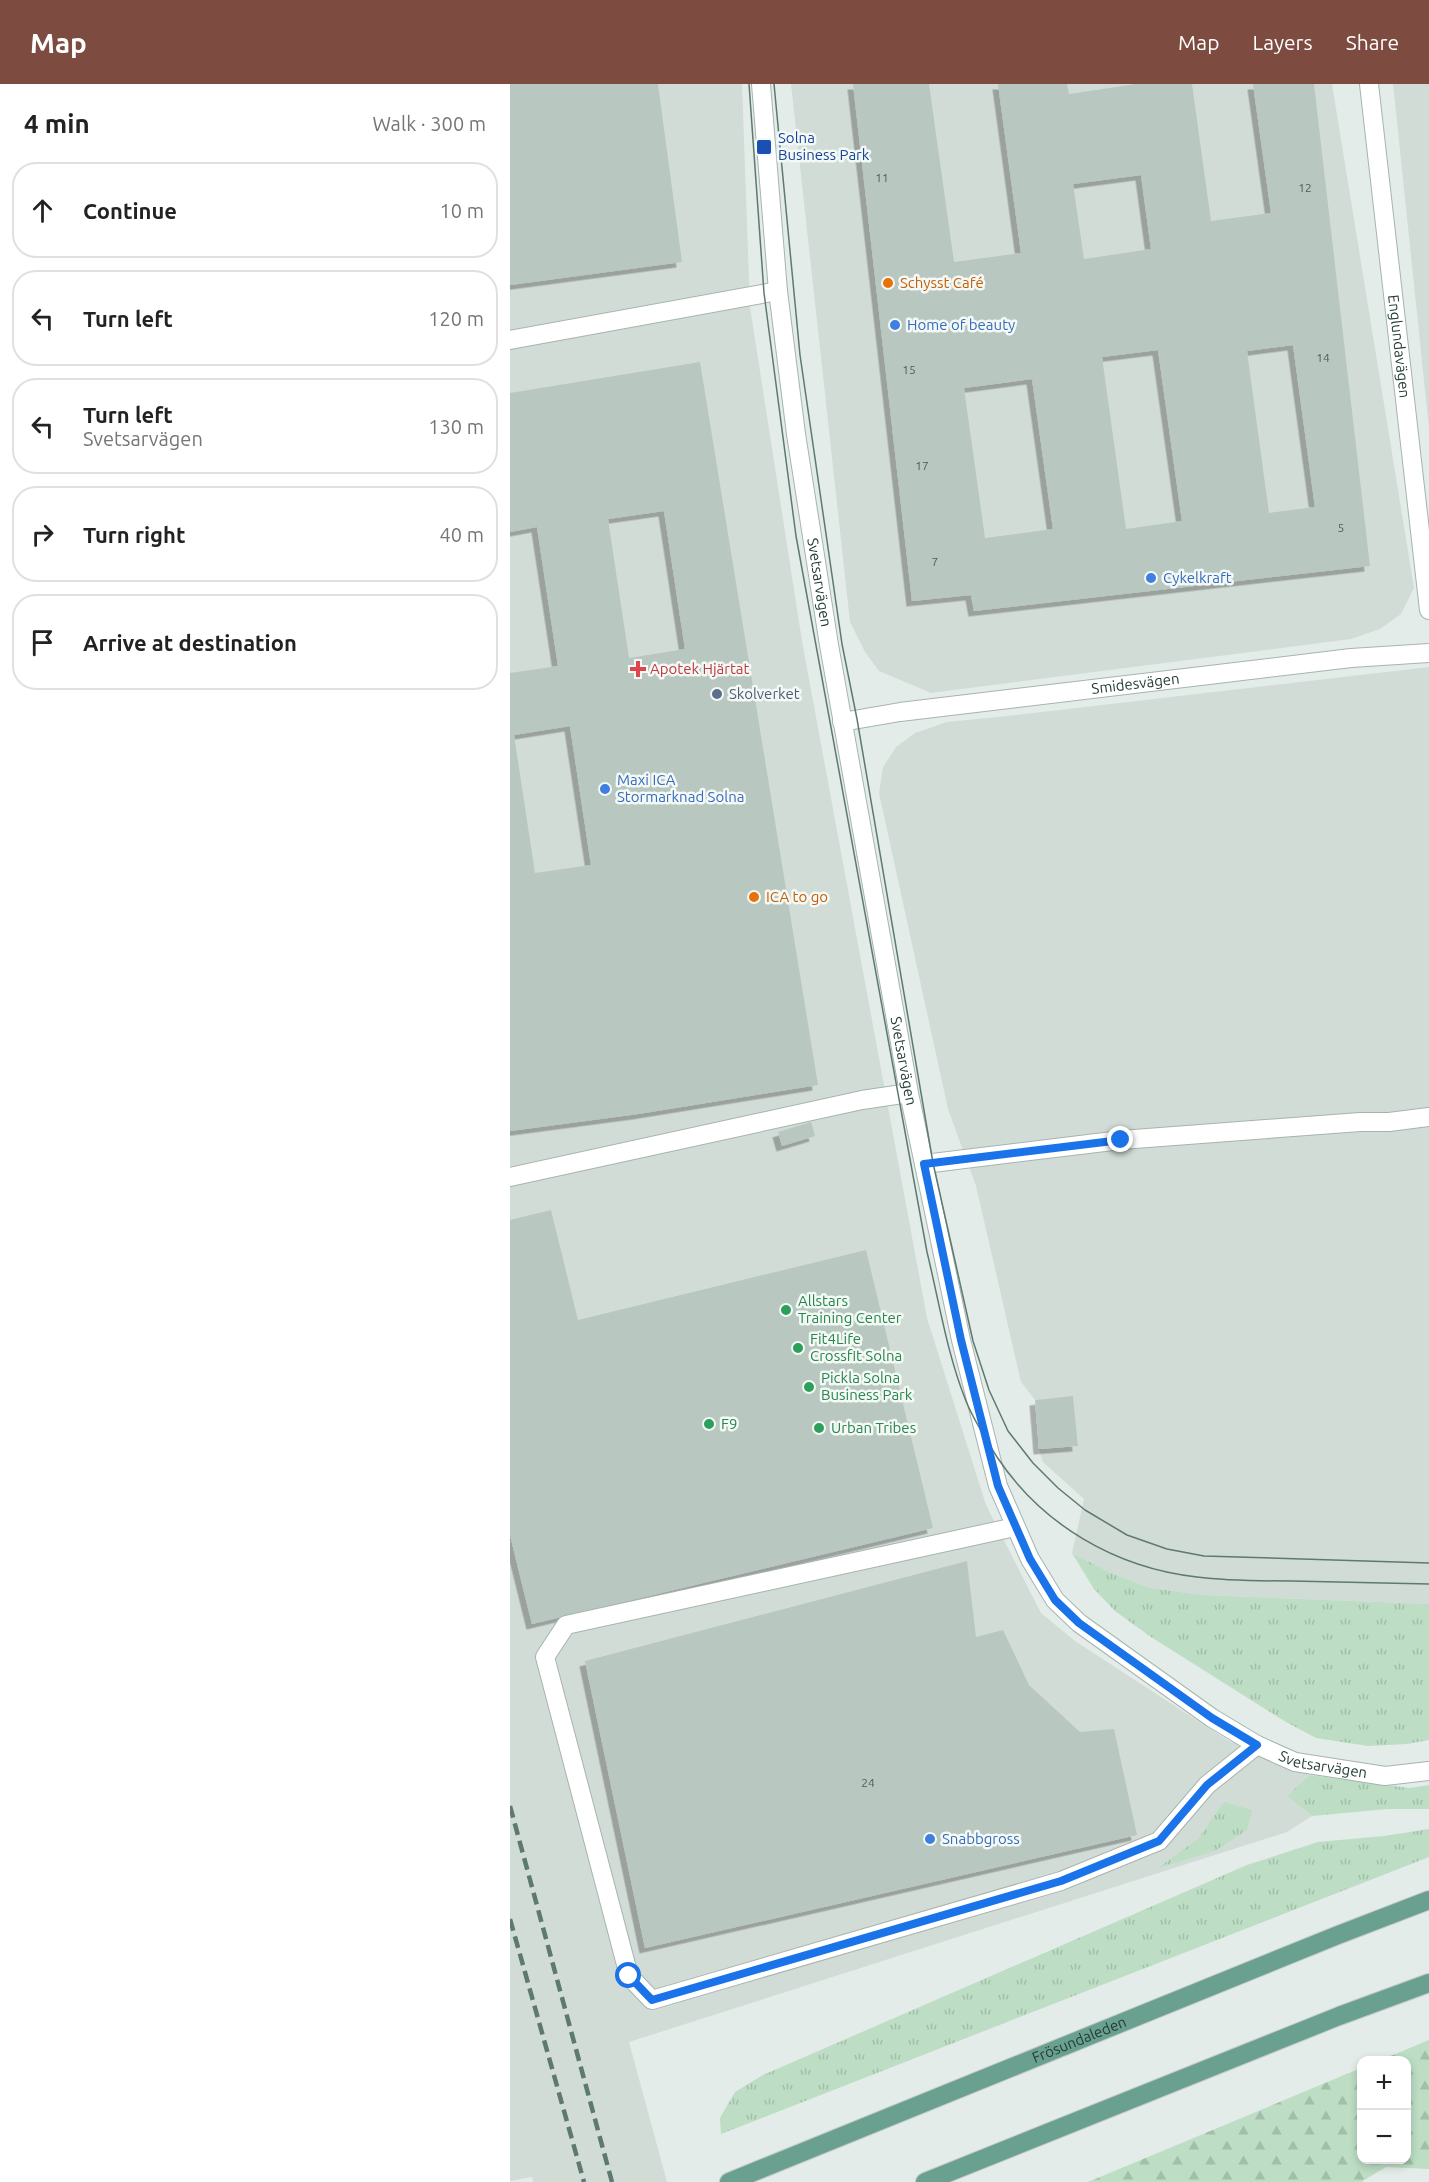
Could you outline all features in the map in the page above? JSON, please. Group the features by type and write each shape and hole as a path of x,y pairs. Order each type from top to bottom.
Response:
{"main road":[{"name":"Frösundaleden","path":"729,2182 1429,1900"},
{"path":"925,2182 1339,2016 1429,1983"}],"street":[{"name":"Svetsarvägen","path":"761,84 778,291 796,434 842,722 909,1093 961,1340 998,1486 1030,1559 1055,1600 1079,1623 1212,1718 1257,1745 1295,1762 1385,1776 1429,1771"},
{"name":"Englundavägen","path":"1369,84 1429,610"},
{"path":"510,340 778,291"},
{"name":"Smidesvägen","path":"842,722 900,712 1351,658 1429,653"},
{"path":"510,1177 862,1100 909,1093"},
{"path":"924,1164 1121,1140 1360,1122 1389,1122 1429,1117"},
{"path":"1015,1527 567,1625 545,1657 629,1976 652,2000 1061,1881 1159,1841 1207,1785 1257,1745"}],"shaded area":[{"path":"510,84 742,84 750,307 802,641 927,1318 986,1505 1041,1613 1075,1641 1227,1740 1309,1775 1287,1796 1312,1816 1287,1832 629,2042 667,2182 533,2182 532,2177 510,2181"},
{"path":"791,84 1332,84 1414,588 1401,614 1380,629 1351,639 931,693 879,671 865,652 850,622"},
{"path":"1393,84 1429,84 1429,428"},
{"path":"1429,667 1429,1604 1202,1595 1151,1588 1113,1574 1072,1553 1084,1499 1043,1462 1039,1449 1078,1446 1073,1397 1035,1400 1021,1382 976,1186 948,1109 879,793 883,767 896,747 915,733 947,722"}],"green space":[{"path":"1072,1553 1113,1574 1151,1588 1202,1595 1429,1604 1429,1740 1407,1744 1368,1746 1316,1738 1286,1722 1151,1637 1115,1611 1094,1589"},
{"path":"1309,1775 1410,1788 1429,1785 1429,1809 1387,1809 1312,1816 1287,1796"},
{"path":"1224,1802 1252,1810 1247,1830 1215,1851 1158,1868 1198,1839"},
{"path":"1429,1829 1429,1857 721,2134 720,2118 735,2092 763,2075 1247,1865 1318,1842"},
{"path":"1429,2040 1429,2169 1386,2167 1361,2182 1088,2182 1357,2070 1357,2164 1411,2164 1411,2056 1391,2056"}],"building":[{"path":"510,84 658,84 682,262 510,285"},
{"path":"853,84 929,84 954,262 1021,253 998,84 1067,84 1069,94 1136,84 1192,84 1211,221 1271,213 1253,84 1314,84 1370,566 974,611 971,595 912,601","holes":["1141,175 1151,249 1084,259 1073,184","1293,345 1315,507 1269,513 1247,351","1158,350 1182,521 1126,529 1102,357","1032,379 1053,529 985,538 964,388"]},
{"path":"700,362 818,1085 638,1114 510,1131 510,673 558,666 537,527 510,532 510,393","holes":["664,511 685,649 629,658 608,519","570,726 591,865 535,873 514,735"]},
{"path":"811,1122 815,1136 782,1146 778,1132"},
{"name":"F9","path":"551,1210 578,1320 866,1250 933,1528 532,1624 510,1535 510,1220"},
{"path":"1073,1396 1078,1446 1039,1449 1035,1400"},
{"path":"967,1561 976,1637 1003,1630 1029,1685 1080,1732 1114,1729 1137,1835 645,1948 585,1661"}],"tram line":[{"path":"749,84 764,293 796,536 927,1252 948,1346 969,1408 997,1457 1036,1503 1084,1539 1138,1564 1167,1572 1221,1579 1429,1584"},
{"path":"774,84 800,355 842,644 857,719 933,1163 973,1341 989,1390 1008,1431 1033,1463 1085,1510 1127,1535 1167,1549 1204,1556 1429,1563"}],"railway":[{"path":"510,1806 612,2182"},
{"path":"510,1919 584,2182"}],"place":[{"name":"Solna Business Park","path":"764,147"},
{"name":"Schysst Café","path":"888,283"},
{"name":"Home of beauty","path":"895,325"},
{"name":"Cykelkraft","path":"1151,578"},
{"name":"Apotek Hjärtat","path":"638,669"},
{"name":"Skolverket","path":"717,694"},
{"name":"Maxi ICA Stormarknad Solna","path":"605,789"},
{"name":"ICA to go","path":"754,897"},
{"name":"Allstars Training Center","path":"786,1310"},
{"name":"Fit4Life Crossfit Solna","path":"798,1348"},
{"name":"Pickla Solna Business Park","path":"809,1387"},
{"name":"F9","path":"709,1424"},
{"name":"Urban Tribes","path":"819,1428"},
{"name":"Snabbgross","path":"930,1839"}],"route":[{"path":"629,1976 652,2000 1061,1881 1159,1841 1207,1785 1257,1745 1212,1718 1079,1623 1055,1600 1030,1559 998,1486 961,1340 924,1164 1121,1140"}]}
